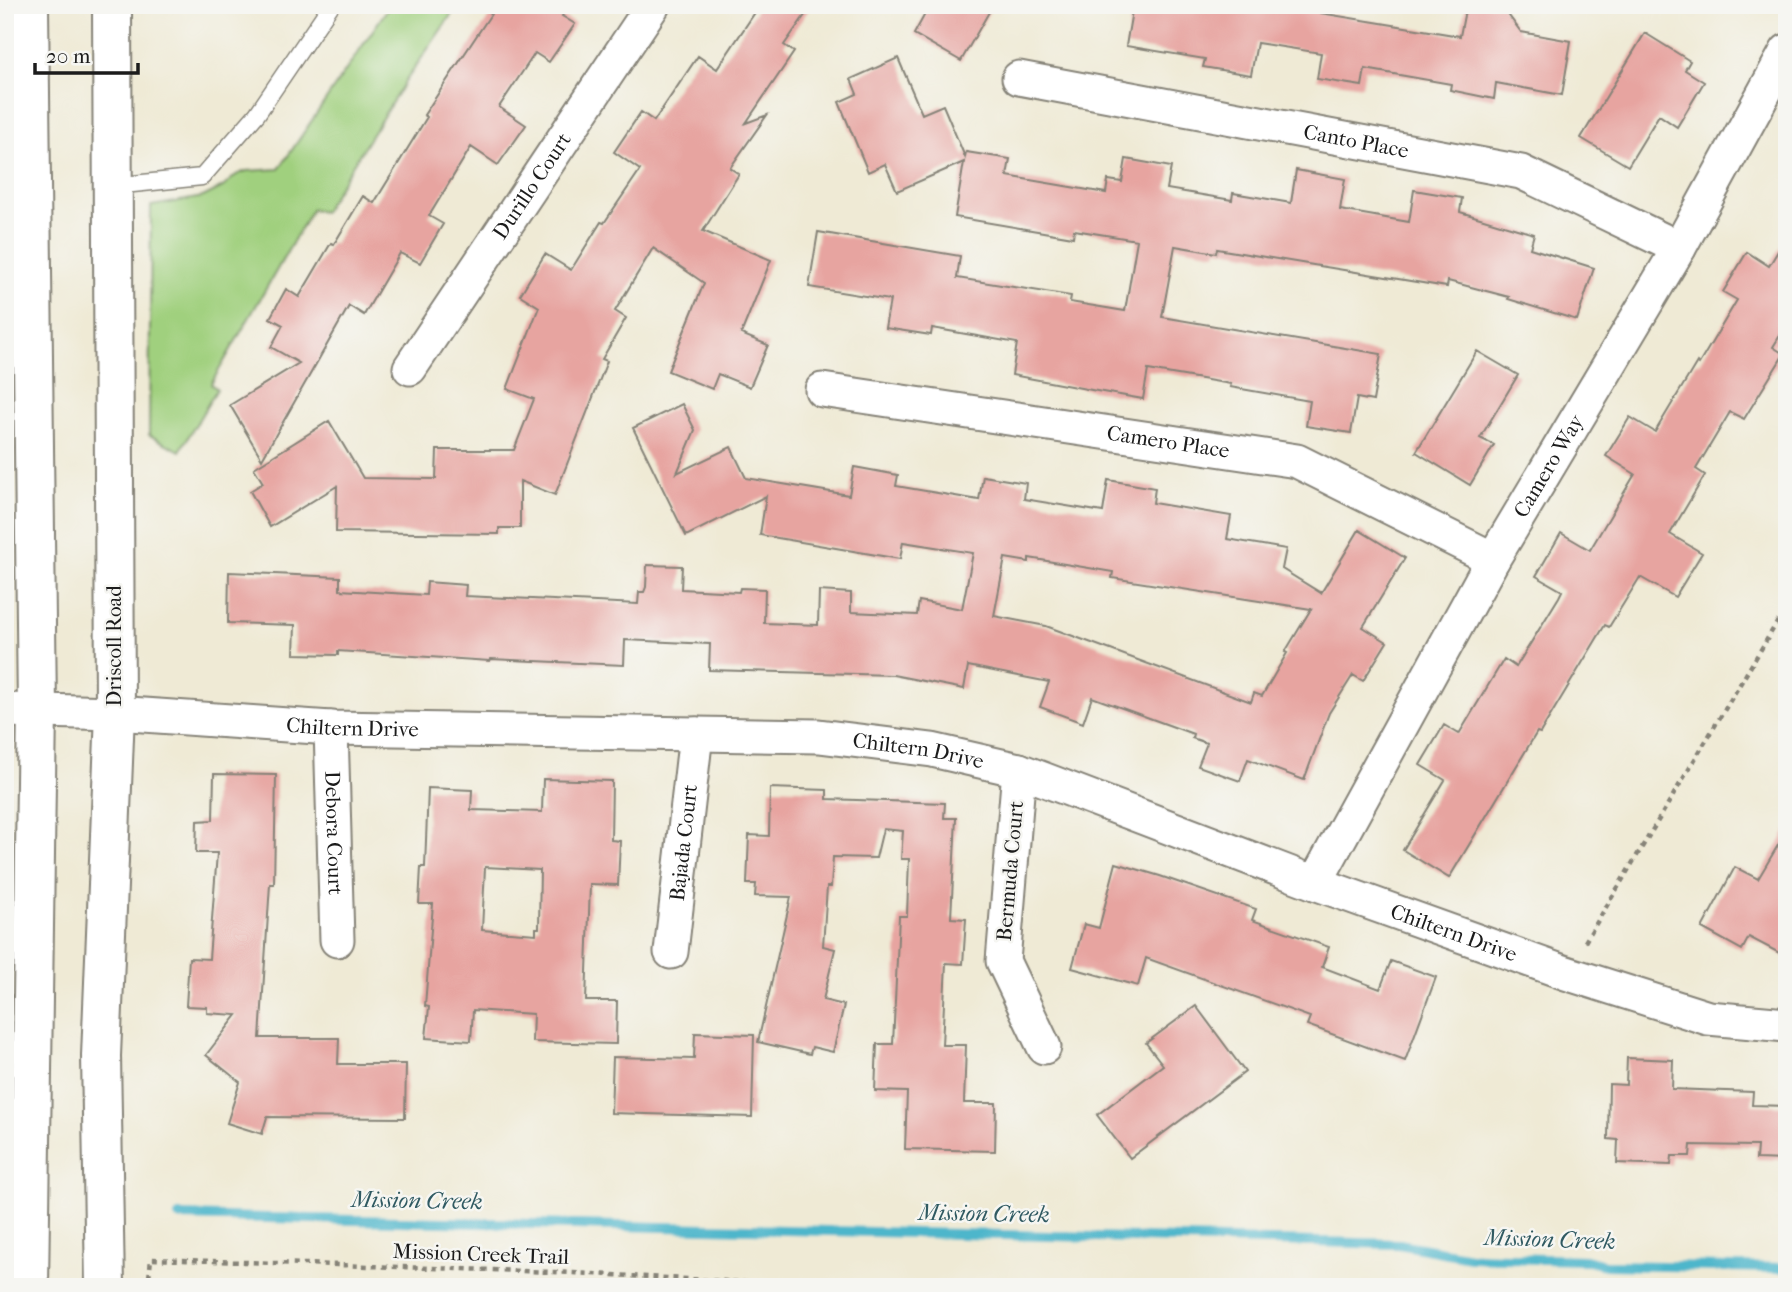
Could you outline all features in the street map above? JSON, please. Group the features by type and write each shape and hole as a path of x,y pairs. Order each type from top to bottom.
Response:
{"street":[{"path":"29,5 21,710 29,1287"},
{"name":"Driscoll Road","path":"105,1287 101,1056 115,713 113,5"},
{"name":"Durillo Court","path":"410,368 653,5"},
{"name":"Camero Way","path":"1315,883 1493,559 1679,247 1787,51"},
{"name":"Canto Place","path":"1019,78 1521,172 1679,247"},
{"name":"Camero Place","path":"822,390 1297,461 1493,559"},
{"name":"Chiltern Drive","path":"21,710 115,713 331,728 819,736 932,750 1019,770 1315,883 1566,973 1708,1018 1787,1025"},
{"name":"Debora Court","path":"331,728 337,940"},
{"name":"Bajada Court","path":"671,952 696,734"},
{"name":"Bermuda Court","path":"1019,770 1003,961 1044,1047"}],"lane":[{"path":"113,186 202,177 257,114 331,5"}],"path":[{"path":"1566,973 1787,606"},
{"name":"Mission Creek Trail","path":"148,1287 150,1259 190,1259 554,1272 839,1287"}],"green space":[{"path":"390,5 458,5 401,88 323,212 312,209 211,384 217,389 180,451 149,435 151,206 203,197 246,171 279,169"}],"building":[{"path":"497,5 569,5 562,16 575,24 549,62 535,53 499,107 526,125 498,165 471,147 429,216 443,224 420,263 400,253 364,315 349,306 262,459 230,405 299,363 271,347 283,325 270,318 286,289 299,297 363,196 374,203 427,117 424,115"},
{"path":"760,5 812,5 784,45 794,52 746,123 767,115 730,168 739,174 703,231 771,260 741,334 768,345 750,387 718,374 712,389 668,371 704,283 653,248 615,311 626,318 602,359 607,361 555,495 520,481 520,528 499,528 499,534 336,532 337,486 270,527 250,491 263,483 254,468 329,421 363,478 436,479 437,450 514,450 534,399 507,389 539,307 520,295 545,254 571,270 601,222 604,223 640,170 614,152 641,112 654,121 698,56 717,69"},
{"path":"930,5 993,5 961,61 914,34"},
{"path":"1133,5 1321,5 1320,13 1460,36 1466,5 1501,5 1521,32 1571,41 1562,95 1496,83 1494,99 1450,90 1451,84 1365,69 1362,86 1317,79 1321,53 1257,43 1251,75 1203,67 1205,59 1126,46"},
{"path":"1645,33 1690,61 1685,70 1704,82 1677,127 1659,115 1628,166 1581,138"},
{"path":"898,58 922,114 943,105 965,157 966,152 1010,159 1007,176 1106,193 1108,180 1122,182 1126,159 1171,167 1167,189 1232,200 1233,193 1291,203 1296,170 1345,179 1340,210 1409,222 1414,190 1462,198 1460,212 1534,234 1530,248 1594,268 1577,320 1508,299 1509,297 1448,281 1447,287 1217,249 1216,253 1175,246 1162,317 1381,354 1373,401 1357,398 1351,433 1306,426 1310,401 1148,370 1143,399 1012,375 1017,343 932,328 931,335 885,328 890,300 809,287 818,232 960,256 957,278 1071,296 1070,302 1125,311 1137,240 1074,230 1073,237 955,217 964,162 897,191 885,164 868,172 839,102 857,94 851,79"},
{"path":"1787,236 1787,324 1773,347 1784,354 1744,419 1730,412 1696,469 1705,475 1670,534 1702,553 1675,597 1640,577 1609,627 1605,625 1540,733 1537,732 1449,878 1403,850 1445,780 1420,765 1444,725 1459,734 1504,659 1516,667 1559,597 1562,591 1536,576 1561,533 1590,550 1635,474 1606,456 1630,417 1655,432 1737,300 1723,292 1747,252 1769,266"},
{"path":"1477,351 1518,375 1480,438 1494,445 1470,485 1416,452"},
{"path":"682,404 695,430 677,473 731,447 746,478 849,495 854,467 898,475 896,486 979,500 983,476 1026,483 1024,499 1103,512 1108,480 1155,488 1153,503 1231,516 1227,539 1286,549 1282,569 1321,593 1359,530 1405,558 1363,627 1387,642 1363,681 1353,675 1329,713 1304,780 1248,759 1240,781 1198,766 1207,743 1192,738 1193,734 1092,697 1083,723 1040,707 1049,682 968,666 964,689 893,675 709,670 710,644 625,640 624,665 490,661 338,651 338,655 294,654 295,625 228,623 229,572 340,577 340,590 426,595 427,582 466,585 465,596 638,604 639,592 644,592 646,587 647,565 682,566 681,589 739,592 740,588 765,589 764,623 818,625 819,591 851,593 851,612 917,615 919,601 962,609 973,553 903,542 900,559 760,535 766,496 686,536 633,428","holes":["1005,558 1029,562 1029,558 1113,572 1112,578 1311,609 1262,696 1254,693 1251,702 1046,626 994,616"]},
{"path":"214,774 276,775 274,884 270,884 260,1038 339,1038 338,1064 406,1064 405,1118 267,1117 262,1134 227,1123 240,1082 206,1055 237,1015 207,1013 207,1007 186,1006 189,958 209,959 217,853 196,853 197,821 213,820"},
{"path":"543,779 612,781 611,840 620,841 618,885 590,884 586,1001 617,1001 616,1044 532,1042 533,1014 473,1010 471,1041 426,1038 429,1007 425,1006 433,904 419,904 421,867 425,867 428,788 472,790 471,810 542,812","holes":["485,867 540,870 539,928 536,928 536,934 482,930"]},
{"path":"770,788 827,790 827,799 945,803 944,818 956,818 951,918 966,919 963,964 946,963 942,1045 966,1045 964,1103 996,1103 995,1151 905,1149 907,1092 875,1091 877,1044 893,1044 899,916 907,916 909,859 901,859 903,831 883,829 876,858 833,857 831,887 827,887 823,946 835,949 823,1000 844,1005 833,1052 812,1047 810,1054 758,1042 791,897 755,896 756,884 747,884 749,835 769,836"},
{"path":"1787,830 1787,957 1749,937 1742,950 1702,928 1735,867 1758,879"},
{"path":"1116,863 1256,909 1252,920 1329,947 1322,967 1380,989 1391,961 1436,977 1405,1061 1307,1025 1310,1017 1146,958 1138,986 1072,968 1084,924 1099,928"},
{"path":"1196,1006 1245,1072 1130,1158 1097,1115 1163,1065 1146,1043"},
{"path":"695,1033 754,1035 752,1117 611,1113 613,1057 694,1059"},
{"path":"1627,1058 1673,1060 1672,1089 1753,1092 1752,1105 1787,1106 1787,1160 1756,1159 1757,1146 1691,1145 1690,1156 1672,1156 1671,1165 1617,1163 1618,1140 1608,1139 1609,1084 1626,1085"}],"waterway":[{"name":"Mission Creek","path":"179,1216 1399,1244 1470,1257 1585,1260 1605,1265 1787,1268"}]}
